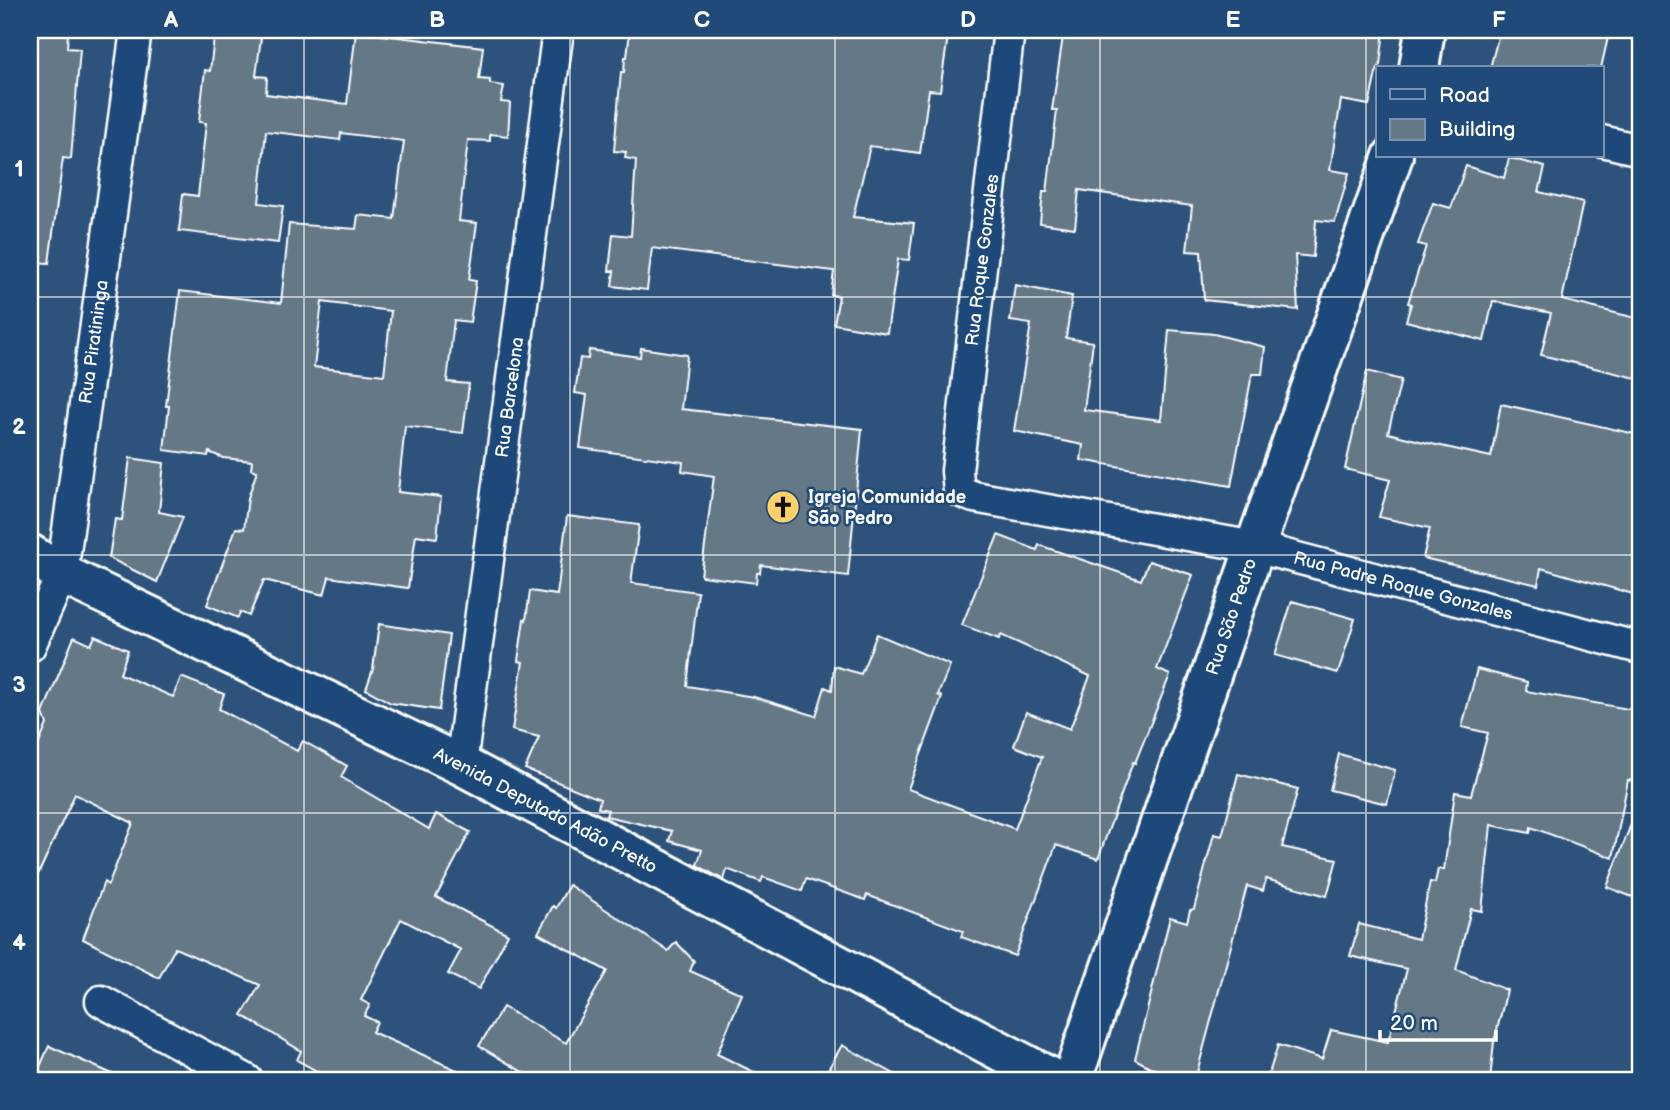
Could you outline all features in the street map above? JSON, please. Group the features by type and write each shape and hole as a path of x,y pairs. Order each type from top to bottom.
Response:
{"street":[{"name":"Rua Piratininga","path":"30,646 62,574 136,30"},
{"name":"Rua Barcelona","path":"461,765 558,30"},
{"name":"Rua Roque Gonzales","path":"959,491 957,471 1009,30"},
{"path":"1419,66 1425,30"},
{"path":"1604,141 1640,150"},
{"name":"Rua São Pedro","path":"1072,1080 1392,158"},
{"name":"Rua Padre Roque Gonzales","path":"959,491 974,497 1255,547 1640,648"},
{"name":"Avenida Deputado Adão Pretto","path":"30,554 62,574 461,765 1055,1080"},
{"path":"101,1001 247,1080"}],"building":[{"path":"33,30 68,33 67,48 80,49 71,159 63,158 49,263 30,262 30,44"},
{"path":"215,30 262,30 256,76 267,77 266,94 347,104 356,32 483,47 479,79 504,86 501,102 510,103 508,136 490,134 490,141 468,140 459,221 477,223 469,280 476,281 470,322 454,320 447,382 469,384 463,433 405,426 398,492 441,497 437,538 416,535 408,588 329,577 324,595 264,580 249,616 240,612 238,618 207,605 236,528 244,529 248,498 257,471 251,469 252,461 223,458 209,452 208,456 164,450 169,406 166,406 180,291 281,303 289,224 356,229 358,215 394,219 404,141 341,133 340,140 266,131 259,203 283,206 278,243 179,231 183,194 198,196 206,123 199,122 205,70 210,71","holes":["322,302 391,311 384,375 314,367"]},
{"path":"630,30 909,30 948,36 940,91 929,90 920,153 870,146 853,217 914,223 909,260 898,259 887,333 834,324 839,296 831,295 834,271 652,248 647,290 612,286 614,271 609,271 613,234 631,236 636,160 625,158 626,152 614,151 621,72 624,72"},
{"path":"1064,30 1384,30 1380,65 1376,66 1369,105 1341,100 1330,170 1349,173 1335,222 1316,220 1313,257 1295,255 1298,310 1204,300 1201,252 1187,251 1192,206 1079,190 1075,228 1040,223 1043,192 1047,192 1057,110 1052,110"},
{"path":"1500,30 1607,30 1609,33 1601,66 1491,66"},
{"path":"1509,158 1545,167 1539,192 1583,202 1562,300 1640,319 1640,379 1541,355 1551,313 1493,301 1484,341 1406,321 1411,304 1408,303 1426,246 1418,244 1433,203 1451,208 1466,166 1504,178"},
{"path":"1015,285 1072,296 1066,338 1093,342 1084,410 1161,420 1169,330 1214,334 1265,347 1262,374 1252,374 1231,486 1081,460 1083,445 1014,431 1031,324 1010,321"},
{"name":"Igreja Comunidade São Pedro","path":"641,348 687,355 681,409 862,429 848,576 761,565 756,583 701,576 714,476 682,471 683,462 580,448 587,395 575,393 580,358 588,359 589,350 640,357"},
{"path":"1367,371 1401,380 1388,433 1432,444 1491,457 1501,404 1640,435 1640,596 1541,568 1538,585 1423,558 1430,528 1379,517 1390,480 1345,469"},
{"path":"130,458 164,463 159,512 183,517 157,582 109,558 115,519 122,520"},
{"path":"567,516 639,525 631,583 698,592 687,686 754,697 816,716 825,687 832,690 834,666 861,674 877,634 950,665 938,695 942,697 908,789 1015,829 1042,757 1014,746 1026,712 1070,729 1090,676 1001,635 999,639 962,625 998,535 1037,550 1039,545 1141,580 1149,561 1193,575 1157,669 1170,675 1135,763 1133,762 1098,859 1056,845 1015,956 961,937 963,931 867,895 865,900 806,879 802,891 763,877 761,882 727,869 724,880 697,865 702,850 669,841 672,831 606,816 608,810 598,808 600,799 525,769 539,737 512,730 523,662 518,661 524,619 526,620 530,591 557,595"},
{"path":"1292,601 1355,619 1338,673 1275,655"},
{"path":"379,624 449,635 439,710 391,703 366,689 373,669"},
{"path":"95,636 128,650 120,674 173,697 181,677 224,694 219,709 297,751 303,741 347,766 341,777 429,829 436,814 470,832 436,897 508,934 479,989 448,974 461,950 401,919 361,1000 370,1005 364,1016 377,1022 372,1032 479,1080 333,1080 297,1060 301,1051 242,1015 260,985 175,948 159,978 83,939 104,882 108,885 133,823 75,794 30,892 30,765 47,724 43,713 74,637 91,645"},
{"path":"1477,669 1527,682 1526,691 1640,711 1640,782 1628,780 1613,858 1531,827 1530,833 1491,825 1482,911 1471,909 1456,970 1507,990 1494,1042 1490,1080 1267,1080 1278,1045 1322,1059 1331,1030 1388,1042 1407,969 1350,956 1359,924 1418,939 1430,882 1435,883 1438,869 1444,870 1455,792 1471,795 1488,733 1462,727"},
{"path":"1339,754 1395,770 1387,804 1330,790"},
{"path":"1238,774 1298,789 1282,847 1337,859 1327,896 1266,879 1263,891 1247,886 1195,1080 1174,1080 1135,1059 1170,917 1187,922 1190,910 1194,909 1214,834 1222,836"},
{"path":"1638,806 1640,807 1640,900 1607,887"},
{"path":"569,885 668,951 676,942 694,961 690,971 742,994 717,1054 770,1080 536,1080 479,1046 503,1007 566,1043 607,971 538,933"},
{"path":"842,1045 905,1080 822,1080"},
{"path":"49,1046 126,1080 34,1080"}],"place":[{"name":"Igreja Comunidade São Pedro","path":"783,507"}]}
